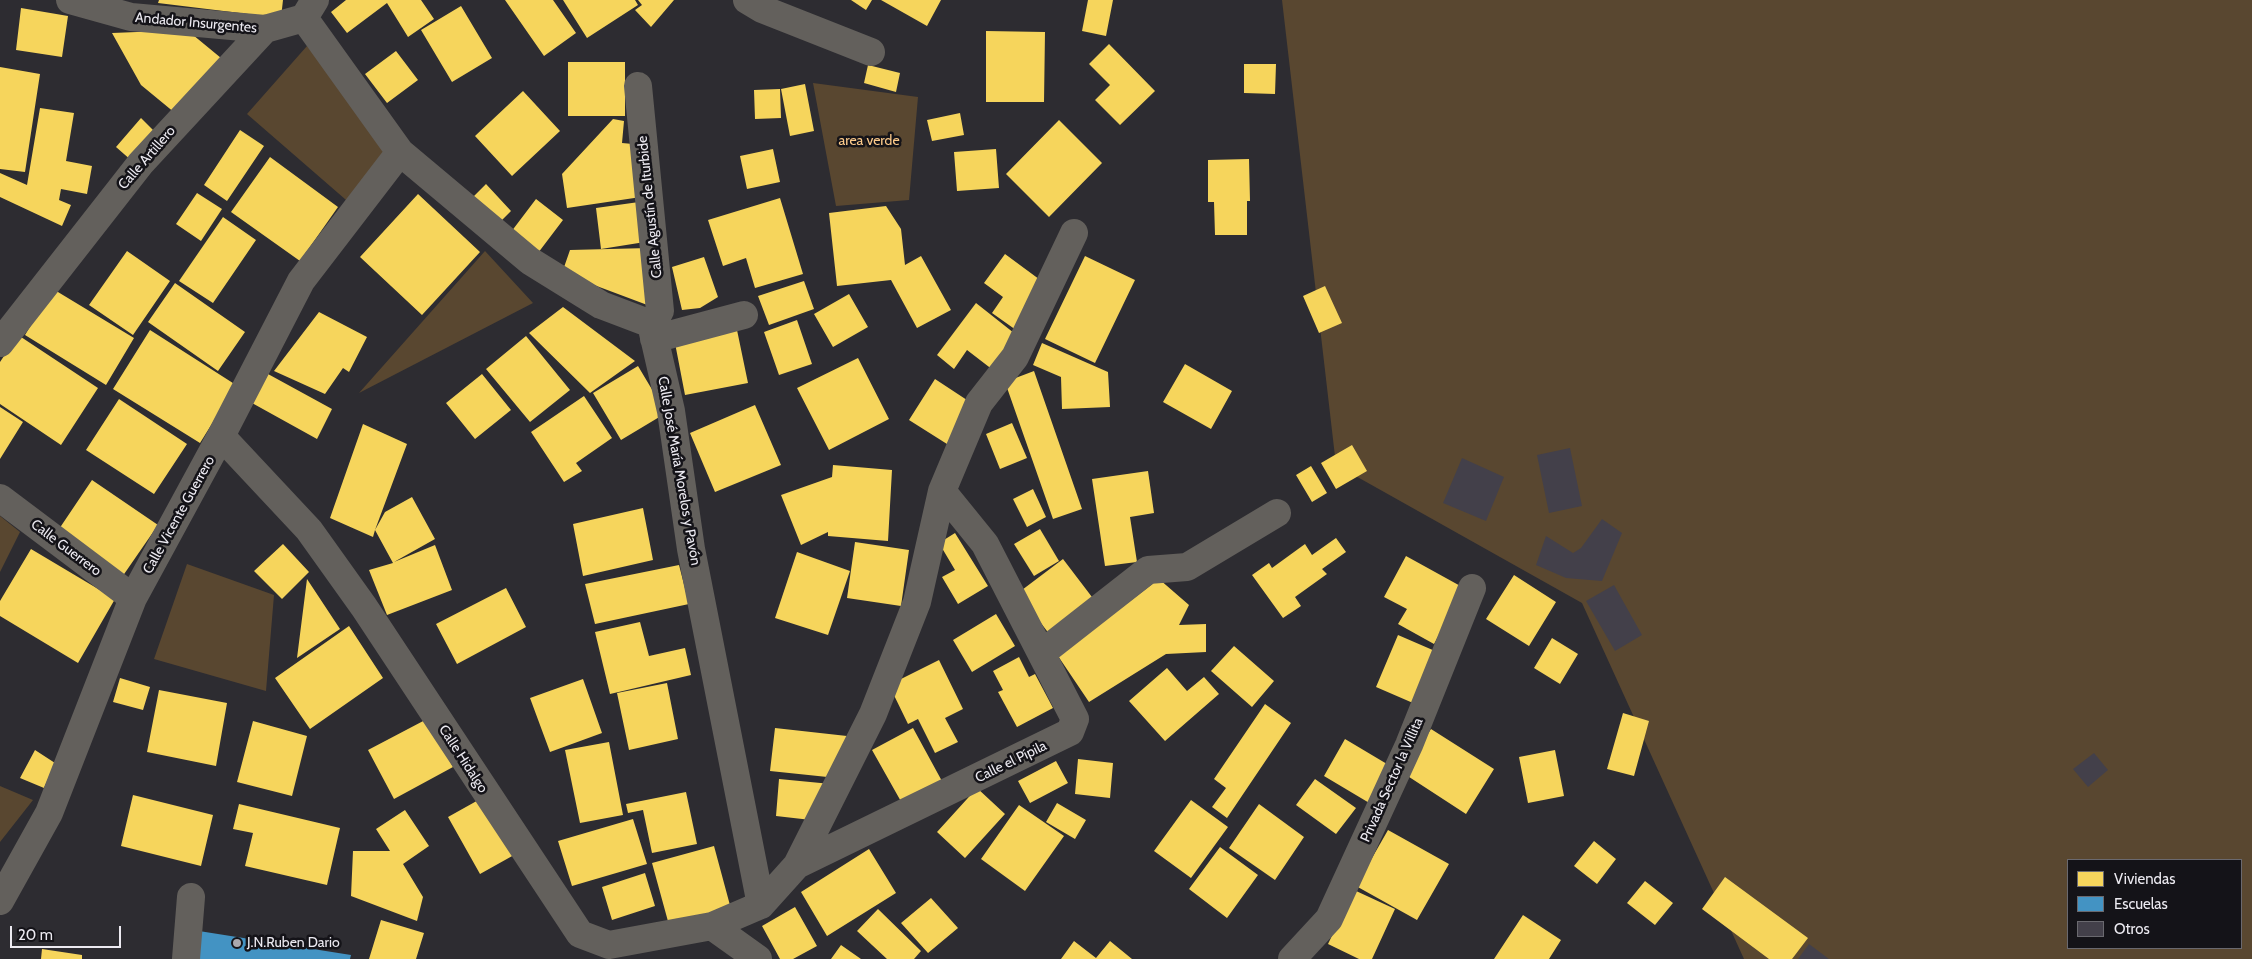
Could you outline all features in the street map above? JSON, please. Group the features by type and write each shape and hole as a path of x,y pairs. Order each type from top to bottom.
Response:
{"street":[{"name":"Andador Insurgentes","path":"70,0 130,17 265,29"},
{"path":"747,0 762,9 871,52"},
{"path":"265,29 309,9 400,152 530,262 602,305 652,332 744,315"},
{"name":"Calle Artillero","path":"0,343 140,164 265,29"},
{"name":"Calle Agustín de Iturbide","path":"638,86 660,311 652,332"},
{"name":"Calle Vicente Guerrero","path":"0,901 49,813 133,598 222,436 301,280 400,152"},
{"path":"797,865 873,714 917,602 942,491 979,403 1016,357 1074,233"},
{"name":"Calle José María Morelos y Pavón","path":"652,332 671,411 691,549 761,905"},
{"name":"Calle Hidalgo","path":"222,436 314,538 364,608 580,934 610,945 712,926"},
{"name":"Calle el Pípila","path":"712,926 761,905 797,865 1070,732 1075,719 985,544 942,491"},
{"name":"Calle Guerrero","path":"0,498 133,598"},
{"path":"1042,653 1148,570 1187,567 1276,513"},
{"name":"Privada Sector la Villita","path":"1292,959 1329,918 1409,745 1472,588"},
{"path":"186,959 191,897"},
{"path":"712,926 758,959"}],"green space":[{"path":"1282,0 2252,0 2252,959 1744,959 1582,603 1336,465"},
{"path":"307,46 393,149 353,206 247,114"},
{"name":"area verde","path":"813,83 918,97 909,200 836,206"},
{"path":"485,251 533,303 359,393"},
{"path":"0,516 20,532 0,572"},
{"path":"187,564 274,595 266,691 154,659"},
{"path":"0,786 33,800 0,842"}],"building: Viviendas":[{"path":"159,0 283,0 281,18 158,3"},
{"path":"346,0 421,0 434,19 408,37 387,3 347,33 331,12"},
{"path":"505,0 553,0 576,33 544,56"},
{"path":"563,0 635,0 638,5 587,38"},
{"path":"638,0 674,0 651,27 635,10 642,5"},
{"path":"851,0 872,0 866,10"},
{"path":"881,0 941,0 927,26"},
{"path":"1088,0 1113,0 1106,36 1082,31"},
{"path":"461,6 492,58 452,82 421,30"},
{"path":"21,8 68,16 62,57 16,50"},
{"path":"187,30 221,58 175,113 141,85 112,33"},
{"path":"986,31 1045,32 1044,102 986,102"},
{"path":"1109,44 1155,91 1120,125 1095,100 1110,85 1089,64"},
{"path":"396,51 418,80 387,103 365,74"},
{"path":"568,62 625,62 625,116 568,116"},
{"path":"1244,64 1276,64 1275,94 1244,93"},
{"path":"868,65 900,73 896,92 864,83"},
{"path":"0,67 40,74 25,172 0,169"},
{"path":"805,84 814,131 790,136 781,89"},
{"path":"780,89 781,118 755,119 754,90"},
{"path":"523,91 560,131 512,176 475,136"},
{"path":"40,108 74,113 66,161 92,166 87,194 61,189 59,200 71,205 62,226 0,197 0,173 27,185"},
{"path":"960,113 964,135 932,141 927,120"},
{"path":"141,118 157,134 132,161 116,147"},
{"path":"613,119 624,121 622,143 633,144 641,197 567,208 562,174"},
{"path":"1059,120 1102,163 1049,217 1006,174"},
{"path":"240,130 264,146 227,201 204,185"},
{"path":"773,149 780,182 747,189 740,156"},
{"path":"996,149 999,188 957,191 954,152"},
{"path":"270,157 338,207 300,261 231,212"},
{"path":"1249,159 1250,201 1247,201 1247,235 1215,235 1214,202 1208,202 1208,160"},
{"path":"486,184 511,211 498,224 473,197"},
{"path":"197,193 222,209 201,241 176,224"},
{"path":"418,194 480,252 422,315 360,257"},
{"path":"780,198 803,274 755,288 746,258 723,266 708,220"},
{"path":"536,199 563,220 538,253 511,232"},
{"path":"639,202 645,242 601,249 596,208"},
{"path":"886,206 901,229 905,265 921,256 951,310 917,328 891,280 837,286 829,213"},
{"path":"223,217 256,240 213,303 179,281"},
{"path":"649,248 650,306 562,273 570,250"},
{"path":"127,251 170,281 133,335 89,305"},
{"path":"1005,254 1047,285 1016,330 992,313 1003,297 984,283"},
{"path":"1085,256 1135,280 1095,363 1045,339"},
{"path":"704,257 718,297 700,308 682,310 672,267"},
{"path":"804,281 814,309 769,325 758,296"},
{"path":"175,283 245,332 218,371 148,322"},
{"path":"1325,286 1342,323 1319,333 1303,296"},
{"path":"53,289 134,338 106,385 25,335"},
{"path":"849,294 868,327 833,347 814,314"},
{"path":"976,303 1019,337 993,370 967,350 954,369 937,355"},
{"path":"563,307 635,361 590,393 529,333"},
{"path":"319,312 367,337 349,372 343,368 325,394 274,371"},
{"path":"797,320 812,364 779,375 764,332"},
{"path":"150,330 236,385 200,443 113,389"},
{"path":"737,330 748,383 685,395 675,343"},
{"path":"18,335 98,388 61,445 0,404 0,362"},
{"path":"526,336 570,390 530,422 486,369"},
{"path":"1042,343 1108,372 1110,407 1062,409 1061,377 1033,365"},
{"path":"858,358 889,419 829,450 797,388"},
{"path":"1185,364 1232,391 1211,429 1163,402"},
{"path":"638,366 666,413 621,440 593,393"},
{"path":"1034,371 1082,509 1053,519 1005,382"},
{"path":"268,374 332,409 317,439 252,403"},
{"path":"482,374 511,410 475,439 446,403"},
{"path":"935,379 973,404 947,444 909,420"},
{"path":"584,396 612,438 576,463 582,471 564,482 531,432"},
{"path":"119,399 187,444 154,494 86,450"},
{"path":"755,405 781,465 715,492 690,433"},
{"path":"0,407 23,422 0,459"},
{"path":"1012,423 1027,458 1000,469 986,434"},
{"path":"363,424 407,444 373,537 330,518"},
{"path":"1352,445 1367,471 1336,489 1321,463"},
{"path":"833,465 892,470 888,541 828,536 828,532 801,545 781,495 832,477"},
{"path":"1311,466 1327,493 1312,502 1296,475"},
{"path":"1148,471 1154,513 1130,517 1137,562 1105,566 1092,479"},
{"path":"92,480 158,525 120,580 55,535"},
{"path":"1033,489 1046,517 1027,527 1013,499"},
{"path":"412,497 435,539 394,562 435,545 452,590 387,615 369,570 393,563 375,530 385,512"},
{"path":"643,508 653,560 583,576 573,524"},
{"path":"1040,529 1059,561 1034,576 1014,544"},
{"path":"955,533 988,586 958,604 942,577 955,570 939,543"},
{"path":"1336,538 1346,552 1322,569 1327,574 1295,597 1301,606 1283,618 1252,575 1269,563 1272,568 1305,544 1312,555"},
{"path":"855,542 909,550 901,606 847,598"},
{"path":"283,544 309,572 282,599 254,571"},
{"path":"31,549 115,599 78,663 0,616 0,601"},
{"path":"797,552 850,571 828,635 775,618"},
{"path":"1406,556 1464,588 1434,644 1398,624 1407,609 1384,597"},
{"path":"1063,559 1095,601 1050,635 1018,593"},
{"path":"679,565 689,604 595,624 585,584"},
{"path":"1514,575 1556,602 1529,646 1486,619"},
{"path":"307,579 340,629 297,658"},
{"path":"1159,579 1189,605 1179,625 1206,624 1206,652 1166,654 1089,702 1058,656"},
{"path":"506,588 526,627 457,664 436,624"},
{"path":"996,614 1015,646 972,672 953,640"},
{"path":"640,622 649,656 685,648 691,675 610,694 595,632"},
{"path":"349,626 383,678 310,729 275,678"},
{"path":"1398,635 1435,651 1413,703 1376,687"},
{"path":"1552,638 1578,654 1560,684 1534,668"},
{"path":"1234,646 1274,681 1252,707 1211,671"},
{"path":"1019,657 1029,677 1035,674 1053,708 1017,727 998,692 1003,690 993,671"},
{"path":"939,660 963,709 945,718 958,742 935,753 918,719 908,724 889,685"},
{"path":"1167,668 1187,691 1204,677 1219,694 1165,741 1129,701"},
{"path":"120,678 150,687 143,710 113,702"},
{"path":"583,679 602,733 550,752 530,698"},
{"path":"667,683 678,739 629,750 617,693"},
{"path":"159,690 227,703 216,766 147,752"},
{"path":"1265,704 1291,723 1227,818 1212,807 1226,788 1214,779"},
{"path":"1623,713 1649,721 1634,776 1607,769"},
{"path":"427,719 453,767 394,799 368,750"},
{"path":"253,721 307,736 292,796 237,782"},
{"path":"775,728 856,737 837,778 770,771"},
{"path":"913,728 943,783 903,805 872,750"},
{"path":"1431,729 1494,769 1466,814 1403,773"},
{"path":"1345,739 1392,767 1371,804 1324,776"},
{"path":"609,742 623,815 580,823 565,750"},
{"path":"35,750 55,763 44,788 20,778"},
{"path":"1555,750 1564,796 1528,803 1519,757"},
{"path":"1078,759 1113,763 1110,798 1075,794"},
{"path":"1056,761 1068,783 1030,803 1018,781"},
{"path":"779,779 831,784 811,820 776,816"},
{"path":"1315,779 1356,808 1336,834 1296,805"},
{"path":"977,788 1005,814 965,858 937,832"},
{"path":"686,792 697,844 652,853 643,810 628,813 626,804"},
{"path":"133,795 213,815 201,866 121,846"},
{"path":"482,798 514,855 480,874 448,817"},
{"path":"1191,800 1228,827 1191,878 1154,851"},
{"path":"1057,803 1086,820 1075,839 1046,822"},
{"path":"239,804 340,828 327,885 245,866 253,833 233,829"},
{"path":"1259,804 1304,837 1275,880 1229,848"},
{"path":"1019,805 1064,836 1025,891 981,859"},
{"path":"405,810 429,846 403,864 423,897 417,921 351,896 353,851 390,851 376,829"},
{"path":"633,819 647,864 572,886 558,841"},
{"path":"1388,830 1449,864 1417,920 1356,886"},
{"path":"1594,841 1616,859 1597,884 1574,866"},
{"path":"714,846 731,909 669,925 652,863"},
{"path":"1220,847 1258,875 1227,918 1189,889"},
{"path":"869,849 896,893 827,936 801,892"},
{"path":"645,873 655,906 612,920 602,887"},
{"path":"1725,877 1808,938 1792,959 1769,959 1702,909"},
{"path":"1645,881 1673,903 1655,925 1627,903"},
{"path":"1354,890 1395,909 1372,959 1359,959 1328,944"},
{"path":"931,898 958,928 928,953 901,923"},
{"path":"795,907 817,946 793,959 780,959 762,926"},
{"path":"878,909 921,951 914,959 887,959 857,931"},
{"path":"1523,915 1561,940 1549,959 1494,959"},
{"path":"381,920 424,933 416,959 369,959"},
{"path":"1074,941 1096,958 1110,941 1132,959 1061,959"},
{"path":"841,945 861,959 831,959"},
{"path":"42,949 82,955 82,959 41,959"}],"building: Escuelas":[{"name":"J.N.Ruben Dario","path":"199,931 351,955 350,959 197,959"}],"building: Otros":[{"path":"1570,448 1582,506 1549,513 1537,455"},
{"path":"1462,458 1504,477 1486,521 1443,503"},
{"path":"1602,519 1622,533 1602,581 1566,578 1536,565 1546,536 1573,553 1581,548"},
{"path":"1614,585 1642,635 1615,651 1586,601"},
{"path":"2094,753 2108,770 2088,787 2073,769"},
{"path":"1809,944 1829,959 1798,959"}],"place":[{"name":"J.N.Ruben Dario","path":"237,943"}]}
